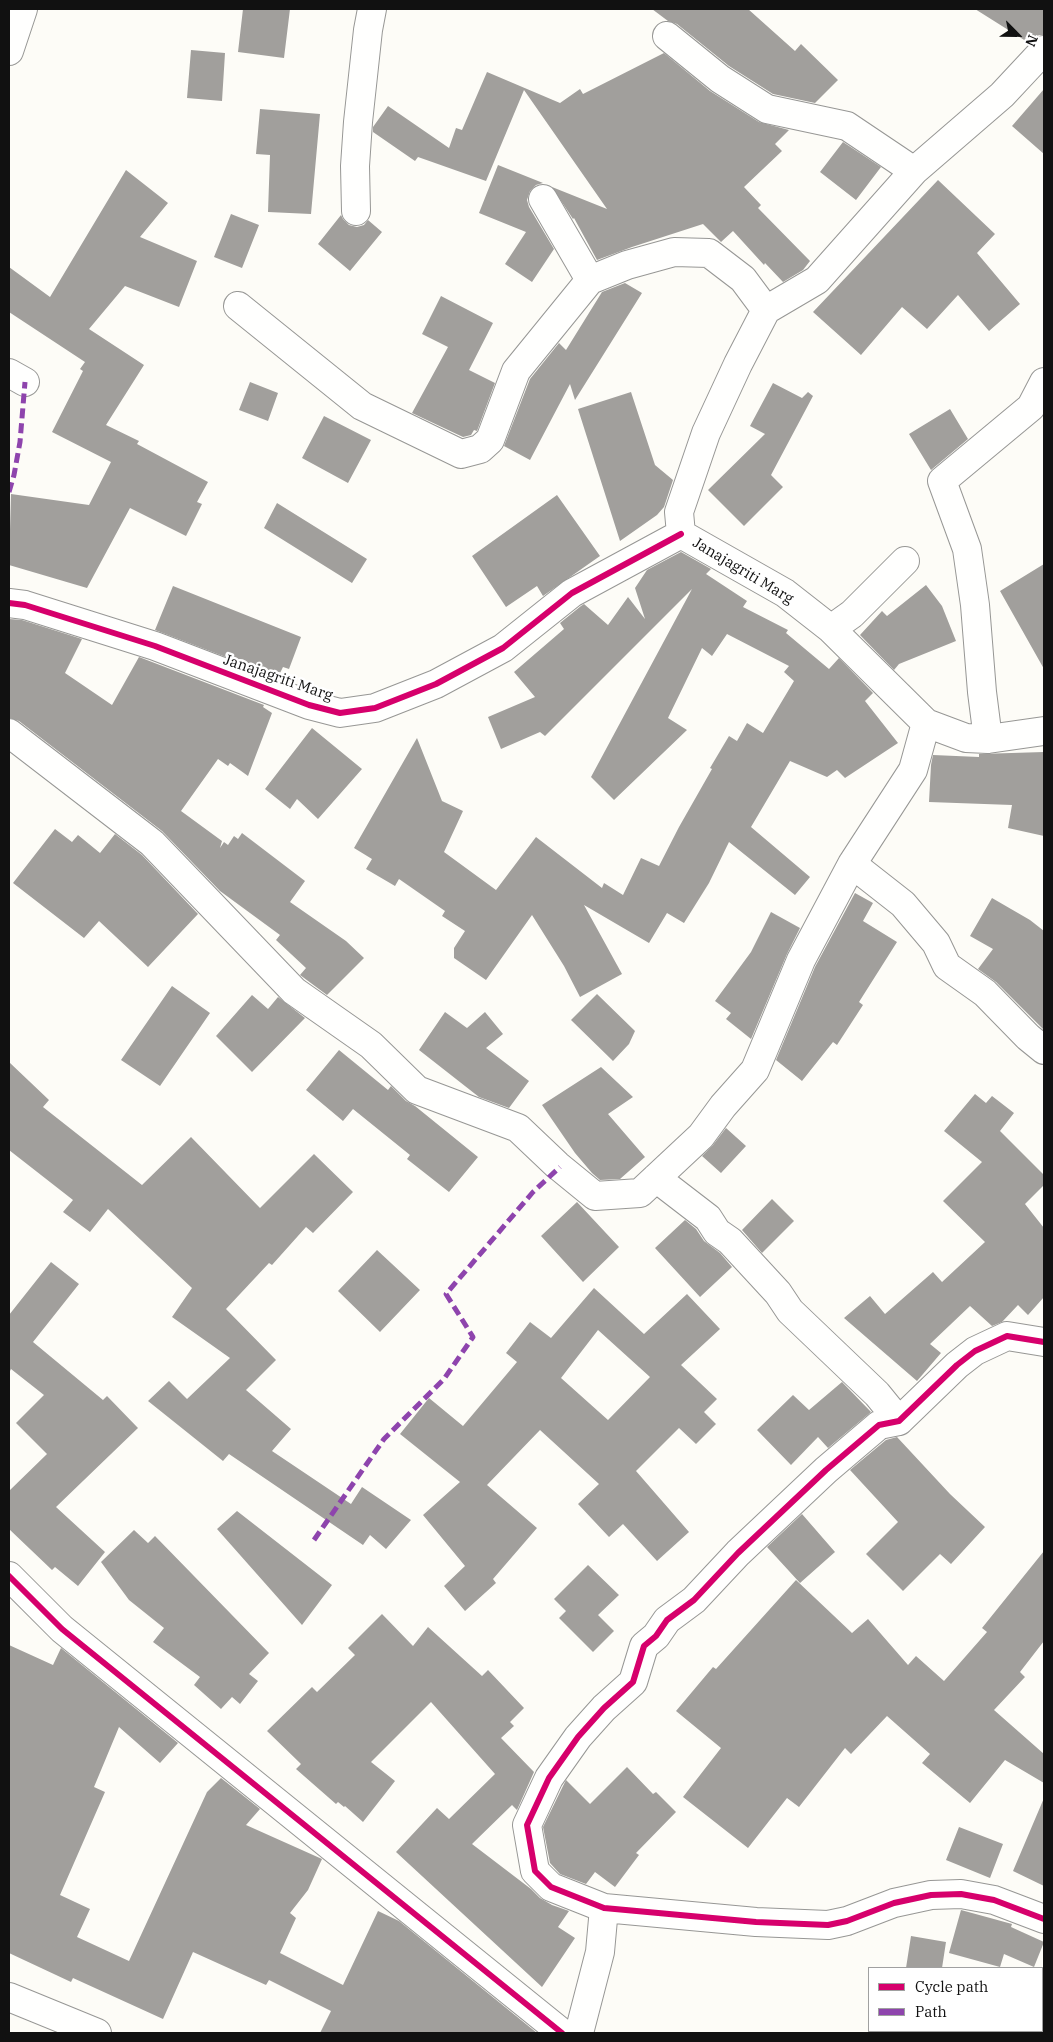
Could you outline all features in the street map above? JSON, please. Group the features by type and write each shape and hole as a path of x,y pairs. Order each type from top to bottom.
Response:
{"street":[{"path":"9,51 23,9"},
{"path":"356,211 355,166 358,122 372,9"},
{"path":"667,36 720,79 767,109 847,126 914,171"},
{"path":"681,534 679,512 706,433 766,310 817,280 914,171 1002,95 1044,50"},
{"path":"543,199 590,280"},
{"path":"238,306 362,406 461,454 480,449 490,440 516,371 590,280 627,265 674,252 709,253 742,279 766,310"},
{"path":"988,739 975,605 966,549 942,481 1031,407 1044,382"},
{"name":"Janajagriti Marg","path":"9,603 25,605 156,646 309,705 340,713 375,708 436,684 503,648 572,593 681,534 786,593 830,629 926,723 966,738 988,739 1044,732"},
{"path":"830,629 852,614 905,561"},
{"path":"9,733 152,843 294,991 371,1045 417,1090 518,1128 557,1165 595,1196 640,1193 701,1136 723,1106 755,1070 801,960 852,864 913,770 926,723"},
{"path":"852,864 903,904 936,943 947,966 985,993 1028,1038 1044,1050"},
{"path":"656,1178 708,1218 717,1232 730,1241 778,1293 790,1311 877,1394 898,1421"},
{"path":"1044,1342 1007,1336 975,1351 957,1365 898,1421 879,1425 826,1470 738,1553 694,1600 667,1620 656,1636 644,1646 633,1682 604,1708 578,1737 549,1778 527,1825 535,1871 550,1887 604,1908 740,1921 828,1924 847,1921 894,1903 931,1895 961,1894 994,1900 1044,1919"},
{"path":"9,1576 62,1629 562,2033"},
{"path":"579,2033 600,1952 604,1908"},
{"path":"9,1997 97,2033"}],"building":[{"path":"243,9 290,9 284,58 238,52"},
{"path":"652,9 748,9 795,51 801,44 838,80 815,103 773,94 729,66 677,24 668,21"},
{"path":"975,9 1044,9 1044,35 1039,35 1029,43"},
{"path":"191,50 225,53 222,101 187,98"},
{"path":"664,53 710,91 759,122 789,130 775,144 782,151 744,187 761,205 758,208 810,261 803,270 783,282 765,263 764,265 733,231 721,242 703,224 597,260 574,218 552,187 607,209 524,90 486,181 418,157 415,161 373,132 373,127 388,106 449,148 456,128 462,130 487,72 560,103 580,89 583,94"},
{"path":"1044,89 1044,154 1012,126"},
{"path":"260,109 320,114 311,214 268,212 270,155 256,154"},
{"path":"843,142 881,167 856,200 820,172"},
{"path":"498,165 543,183 536,185 530,191 527,200 529,207 554,249 532,282 505,264 526,232 479,213"},
{"path":"126,170 168,203 140,237 197,261 179,307 125,286 89,329 144,365 106,425 139,441 137,444 208,482 197,502 202,504 186,536 130,508 87,588 9,565 11,494 89,505 111,462 52,432 83,371 80,369 85,362 9,312 9,267 50,297"},
{"path":"938,180 995,234 977,253 1020,304 989,331 958,295 927,329 902,307 861,355 813,312"},
{"path":"231,214 259,225 242,268 214,257"},
{"path":"341,215 349,225 357,227 364,225 368,220 382,232 350,271 318,244"},
{"path":"625,283 642,293 575,400 570,384 530,460 504,446 530,379 559,343 566,350 602,292"},
{"path":"441,296 493,323 469,370 495,383 477,431 474,430 471,435 463,437 412,413 448,347 422,334"},
{"path":"250,382 278,393 268,421 239,410"},
{"path":"773,383 802,398 808,392 813,396 771,475 783,487 744,526 708,490 765,434 750,426"},
{"path":"631,392 655,465 673,480 664,507 657,515 620,541 578,409"},
{"path":"950,409 968,439 931,470 909,434"},
{"path":"324,416 371,440 348,483 302,458"},
{"path":"557,495 600,556 543,596 537,586 506,607 472,556"},
{"path":"277,503 367,559 352,583 264,528"},
{"path":"681,552 711,569 706,574 747,601 743,607 788,630 786,633 829,669 839,658 873,693 865,701 898,743 845,778 837,770 827,777 790,761 751,827 810,877 795,895 729,842 709,883 684,923 667,913 649,943 584,905 622,974 580,997 564,966 532,915 486,980 454,958 454,948 465,931 442,916 445,911 399,879 395,886 366,869 372,859 354,848 417,738 442,801 463,811 444,852 496,890 536,837 602,888 604,883 623,895 641,858 659,866 712,769 710,768 729,736 737,741 747,723 763,733 794,681 784,672 789,666 727,634 712,656 702,648 668,718 687,730 614,800 591,777 692,589 545,736 540,732 501,749 488,717 535,697 514,672 564,629 560,623 584,604 608,625 628,597 645,619 635,588 647,570"},
{"path":"1044,564 1044,669 1000,591"},
{"path":"926,585 942,606 956,641 899,664 894,670 860,635 882,611 887,616"},
{"path":"173,586 301,637 289,669 283,667 278,677 155,630"},
{"path":"9,619 22,620 82,639 65,673 112,705 139,657 264,705 263,707 272,713 248,776 230,763 228,766 218,759 181,811 222,841 220,848 224,842 228,845 234,836 238,839 242,833 305,881 290,902 346,941 364,958 327,995 300,975 306,968 276,940 280,935 220,891 162,831 19,721 9,718"},
{"path":"312,728 362,769 318,819 297,799 290,809 265,789"},
{"path":"1044,752 1044,836 1008,828 1012,805 929,802 933,755 979,757 979,754"},
{"path":"55,829 72,842 78,835 100,853 115,834 142,855 198,914 148,967 99,921 84,938 13,883"},
{"path":"855,893 873,903 863,921 897,942 859,1002 863,1005 837,1045 833,1042 802,1081 776,1060 815,967"},
{"path":"992,898 1030,920 1044,931 1044,1030 996,982 978,969 993,949 970,936"},
{"path":"771,912 800,928 751,1039 726,1019 731,1013 715,1001 751,952"},
{"path":"172,986 210,1013 160,1086 121,1060"},
{"path":"597,994 635,1031 629,1044 613,1061 571,1020"},
{"path":"252,995 268,1009 278,997 305,1018 252,1072 216,1036"},
{"path":"445,1012 467,1028 485,1012 503,1034 486,1048 529,1081 509,1108 479,1097 419,1050"},
{"path":"339,1050 388,1090 391,1086 406,1101 415,1106 478,1157 449,1192 407,1159 410,1155 353,1109 343,1121 306,1090"},
{"path":"9,1062 49,1100 43,1107 142,1185 191,1137 260,1208 314,1154 353,1192 313,1233 306,1227 272,1265 269,1263 226,1309 276,1360 246,1390 291,1429 272,1451 351,1504 362,1487 411,1520 386,1549 370,1535 363,1545 229,1454 223,1461 148,1401 169,1381 187,1399 230,1358 172,1317 192,1288 108,1209 90,1232 63,1212 73,1200 9,1150"},
{"path":"601,1067 633,1097 608,1114 645,1157 620,1179 600,1180 592,1173 575,1153 542,1105"},
{"path":"975,1094 986,1103 992,1096 1014,1113 1000,1131 1044,1175 1044,1185 1025,1204 1044,1228 1044,1297 1028,1315 1018,1305 1002,1322 992,1326 970,1306 930,1344 941,1353 917,1381 844,1318 870,1296 885,1314 933,1272 942,1282 985,1242 943,1201 982,1162 944,1131"},
{"path":"726,1128 746,1146 721,1173 702,1156"},
{"path":"772,1199 794,1221 762,1253 742,1230"},
{"path":"577,1202 619,1247 583,1282 541,1236"},
{"path":"685,1220 732,1267 700,1297 655,1248"},
{"path":"377,1250 420,1290 380,1332 338,1291"},
{"path":"51,1262 79,1284 33,1342 103,1400 107,1396 138,1428 56,1507 105,1552 78,1586 55,1567 52,1570 9,1529 9,1491 47,1454 16,1423 44,1395 11,1369 9,1373 9,1315"},
{"path":"594,1288 644,1334 687,1294 720,1329 681,1365 717,1399 704,1412 716,1424 696,1444 679,1428 636,1471 689,1532 657,1561 623,1524 609,1537 578,1504 599,1484 540,1430 487,1485 537,1528 493,1579 496,1583 465,1611 444,1586 465,1566 423,1515 460,1482 400,1434 429,1398 463,1426 517,1362 506,1353 530,1322 551,1338","holes":["598,1330 650,1377 608,1420 561,1378"]},
{"path":"842,1382 871,1412 828,1448 818,1437 791,1465 757,1430 793,1395 809,1410"},
{"path":"897,1437 950,1494 985,1527 951,1564 940,1554 903,1591 866,1554 898,1522 850,1470 886,1440"},
{"path":"237,1511 332,1585 302,1625 217,1529"},
{"path":"802,1514 835,1552 800,1583 767,1547"},
{"path":"134,1530 148,1543 155,1536 269,1653 249,1674 258,1681 240,1704 232,1697 221,1709 194,1685 200,1677 153,1642 164,1628 129,1600 101,1562"},
{"path":"1044,1551 1044,1641 1020,1672 1025,1677 994,1710 1044,1754 1044,1783 1005,1760 970,1803 922,1763 930,1754 887,1716 851,1754 845,1748 799,1807 787,1798 748,1848 683,1797 721,1748 676,1711 713,1667 716,1669 796,1580 852,1633 868,1619 908,1665 916,1656 944,1681 987,1632 982,1628"},
{"path":"588,1565 619,1595 598,1615 614,1631 593,1652 559,1618 566,1611 554,1599"},
{"path":"382,1614 413,1646 428,1627 482,1676 488,1670 524,1708 510,1722 514,1726 501,1738 534,1772 517,1810 512,1805 472,1844 540,1898 569,1911 558,1927 575,1938 542,1987 396,1852 437,1808 449,1819 495,1774 431,1702 371,1762 395,1781 363,1822 345,1806 338,1802 336,1804 296,1769 301,1764 267,1731 312,1687 317,1692 355,1655 348,1648"},
{"path":"9,1645 53,1665 61,1648 178,1743 160,1763 119,1727 94,1787 105,1792 60,1895 90,1909 77,1937 129,1961 207,1792 221,1778 260,1809 246,1825 322,1859 308,1890 290,1913 296,1918 280,1953 343,1985 378,1911 399,1921 537,2033 320,2033 331,2011 269,1980 266,1985 193,1952 163,2019 73,1978 71,1982 9,1953"},
{"path":"627,1767 653,1794 656,1792 676,1812 636,1853 639,1855 615,1887 595,1872 586,1884 560,1874 550,1863 543,1827 566,1780 590,1804"},
{"path":"1044,1798 1044,1886 1013,1871"},
{"path":"959,1827 1003,1844 990,1878 946,1860"},
{"path":"961,1910 1012,1924 1011,1927 1044,1942 1034,1967 1004,1954 1000,1967 949,1953"},
{"path":"911,1936 946,1942 942,1967 906,1967"}],"marked path":[{"path":"9,492 20,442 25,382"},
{"path":"314,1540 384,1439 444,1379 473,1337 446,1294 533,1192 560,1167"}],"cycle path":[{"path":"9,603 25,605 155,646 309,705 340,713 375,708 436,684 503,648 572,593 681,534"},
{"path":"1044,1342 1007,1336 975,1351 957,1365 899,1421 879,1425 826,1470 738,1553 694,1600 667,1620 656,1636 644,1646 633,1682 604,1708 578,1737 549,1778 527,1825 535,1871 551,1887 604,1908 756,1922 828,1925 847,1921 894,1903 931,1895 961,1894 994,1900 1044,1919"},
{"path":"9,1576 62,1629 562,2033"}]}
